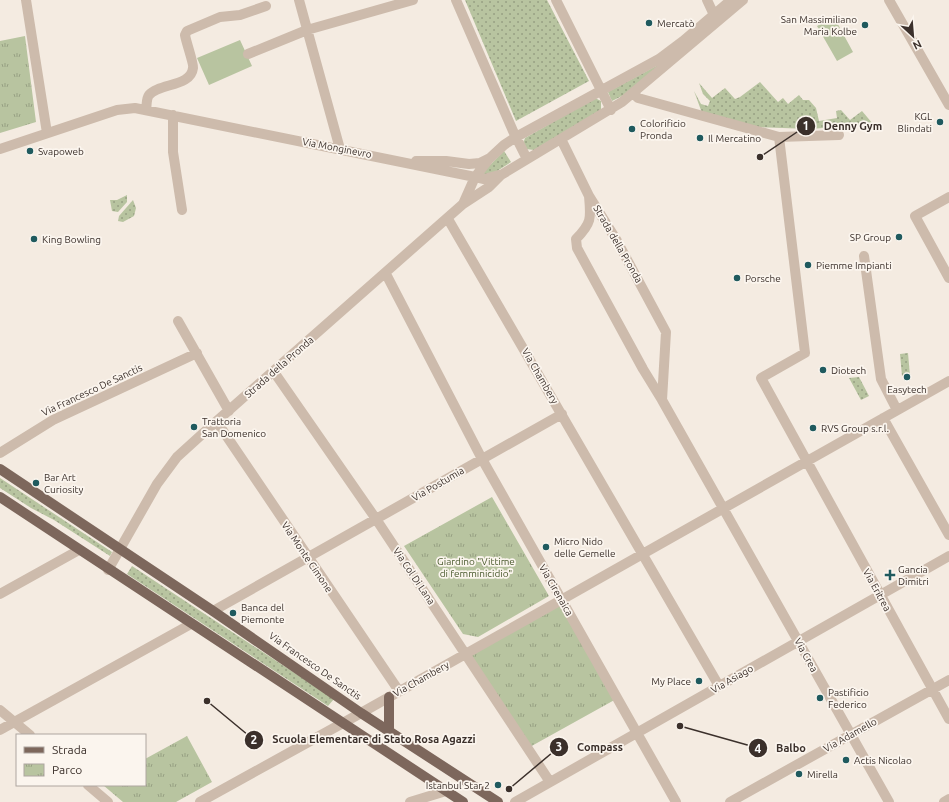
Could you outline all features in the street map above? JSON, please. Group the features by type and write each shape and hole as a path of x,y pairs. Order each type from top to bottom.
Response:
{"main road":[{"name":"Via Francesco De Sanctis","path":"0,469 119,550 213,611 361,713 498,802"},
{"path":"0,497 108,570 463,802"},
{"path":"389,697 389,731"}],"street":[{"path":"26,0 47,133"},
{"path":"299,0 340,149"},
{"path":"248,54 307,30 413,0"},
{"path":"456,0 527,159"},
{"path":"556,0 602,89 611,110"},
{"path":"707,0 714,15"},
{"path":"516,137 659,59 732,0"},
{"name":"Strada della Pronda","path":"119,550 157,484 176,457 386,274 463,204 489,187 501,175 611,110 743,0"},
{"path":"890,0 949,105"},
{"path":"146,110 147,98 153,92 184,79 192,73 193,66 185,35 187,31 220,17 240,15 266,6"},
{"path":"633,93 638,98 779,137 839,134"},
{"name":"Via Monginevro","path":"0,149 117,110 135,108 402,161 484,179 501,175"},
{"path":"173,115 173,152 182,210"},
{"name":"Strada della Pronda","path":"463,204 475,177 490,158 504,145 516,137"},
{"path":"779,137 804,353 760,378 805,462"},
{"path":"561,140 589,196"},
{"path":"402,161 446,161 473,164 490,158"},
{"path":"459,174 468,192"},
{"name":"Strada della Pronda","path":"589,196 591,218 586,229 576,239 577,248 643,369 662,400"},
{"name":"Strada della Pronda","path":"589,196 617,240 666,332 662,400"},
{"path":"949,198 915,216 949,278"},
{"name":"Via Chambery","path":"448,219 642,554"},
{"path":"864,256 881,379 897,410"},
{"path":"386,274 482,459 562,414"},
{"path":"178,321 229,411"},
{"name":"Via Francesco De Sanctis","path":"0,453 53,420 197,353"},
{"name":"Via Col Di Lana","path":"274,372 376,519 550,782"},
{"name":"Via Chambery","path":"200,802 342,724 949,381"},
{"path":"662,400 724,508"},
{"path":"883,418 949,535"},
{"name":"Via Monte Cimone","path":"217,422 399,691"},
{"name":"Via Postumia","path":"213,611 482,459"},
{"name":"Via Cirenaica","path":"482,459 638,732 676,802"},
{"name":"Via Eritrea","path":"805,462 949,719"},
{"name":"Via Crea","path":"724,508 850,735 889,802"},
{"path":"0,594 79,550"},
{"path":"108,570 119,550"},
{"path":"642,554 719,686"},
{"name":"Via Asiago","path":"515,802 949,556"},
{"path":"0,730 191,624"},
{"name":"Via Adamello","path":"730,802 949,680"},
{"path":"0,710 29,734"},
{"path":"89,786 108,802"},
{"path":"410,802 446,791"},
{"path":"944,802 949,799"}],"green space":[{"path":"465,0 547,0 589,81 516,121"},
{"path":"834,17 853,52 837,61 817,26"},
{"path":"25,36 36,122 0,133 0,41"},
{"path":"240,40 252,66 209,85 197,58"},
{"path":"671,58 630,92 612,101 608,92"},
{"path":"760,82 778,102 783,98 788,104 799,95 803,100 809,100 816,108 819,121 837,118 836,111 841,110 850,120 862,111 873,124 810,129 754,127 702,113 694,91 701,104 708,106 710,101 703,94 699,83 712,98 725,88 735,99"},
{"path":"595,98 601,101 601,110 534,150 526,149 523,144 525,138"},
{"path":"504,151 511,162 491,175 481,174"},
{"path":"127,195 127,202 118,212 112,211 110,200 117,200"},
{"path":"133,200 136,208 134,216 123,222 118,221 119,216"},
{"path":"908,353 910,376 902,376 900,354"},
{"path":"859,377 869,396 861,400 849,378"},
{"path":"0,478 112,552 110,556 0,488"},
{"name":"Giardino \"Vittime di femminicidio\"","path":"492,497 549,596 478,637 463,634 404,546"},
{"path":"132,566 334,699 328,706 127,574"},
{"path":"562,600 618,698 528,748 466,654"},
{"path":"187,736 212,782 176,802 123,802 104,786 146,786 146,758"}],"place":[{"name":"Mercatò","path":"649,23"},
{"name":"San Massimiliano Maria Kolbe","path":"865,25"},
{"name":"KGL Blindati","path":"940,122"},
{"name":"Colorificio Pronda","path":"632,129"},
{"name":"Il Mercatino","path":"700,138"},
{"name":"Svapoweb","path":"30,151"},
{"name":"Denny Gym","path":"760,157"},
{"name":"SP Group","path":"899,237"},
{"name":"King Bowling","path":"34,239"},
{"name":"Piemme Impianti","path":"808,265"},
{"name":"Porsche","path":"737,278"},
{"name":"Diotech","path":"823,370"},
{"name":"Easytech","path":"907,377"},
{"name":"Trattoria San Domenico","path":"194,427"},
{"name":"RVS Group s.r.l.","path":"813,428"},
{"name":"Bar Art Curiosity","path":"36,483"},
{"name":"Micro Nido delle Gemelle","path":"546,547"},
{"name":"Gancia Dimitri","path":"890,575"},
{"name":"Banca del Piemonte","path":"233,613"},
{"name":"My Place","path":"699,681"},
{"name":"Pastificio Federico","path":"820,698"},
{"name":"Scuola Elementare di Stato Rosa Agazzi","path":"207,701"},
{"name":"Balbo","path":"680,726"},
{"name":"Actis Nicolao","path":"846,760"},
{"name":"Mirella","path":"799,774"},
{"name":"Istanbul Star 2","path":"498,785"},
{"name":"Compass","path":"509,789"}]}
